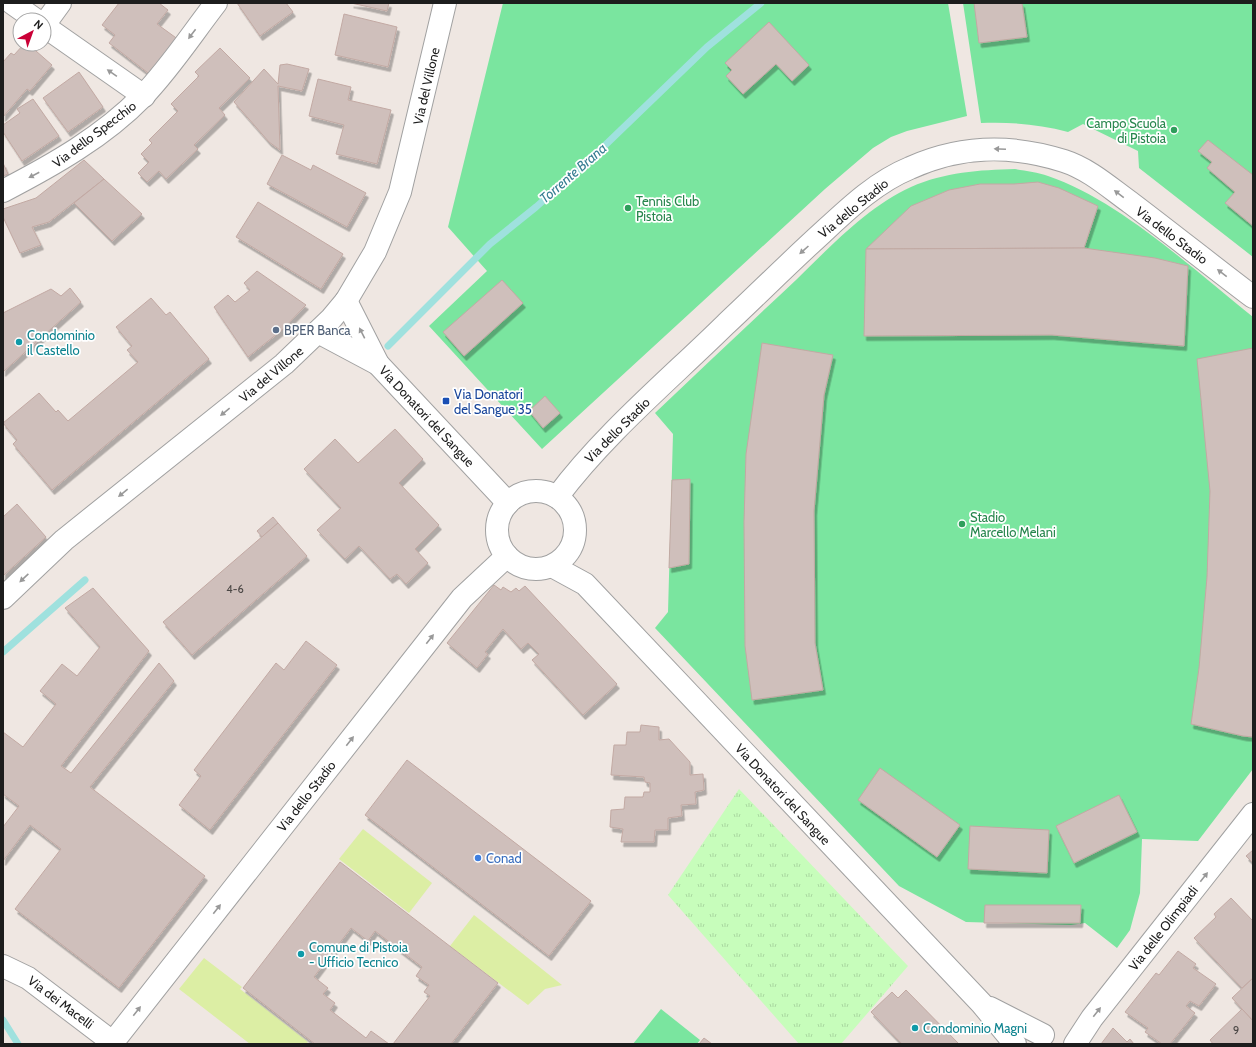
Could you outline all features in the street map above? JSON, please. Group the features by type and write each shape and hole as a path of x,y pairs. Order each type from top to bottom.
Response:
{"street":[{"path":"12,3 25,12"},
{"path":"52,14 60,3"},
{"name":"Via dello Specchio","path":"3,191 52,165 82,146 144,96 216,3"},
{"name":"Via del Villone","path":"3,598 64,540 284,364 318,332 346,301 375,252 400,192 445,3"},
{"path":"52,31 144,96"},
{"name":"Via dello Stadio","path":"557,497 593,453 793,259 847,210 895,174 932,158 979,148 1030,152 1072,163 1101,181 1253,297"},
{"name":"Via Donatori del Sangue","path":"346,301 378,364 508,503"},
{"path":"318,332 378,364"},
{"path":"533,491 545,492 557,497 566,504 573,515 576,527 575,539 570,550 562,561 540,570 528,569 514,563 499,545 497,534 498,521 503,510 508,503 524,493 533,491"},
{"name":"Via Donatori del Sangue","path":"570,550 585,584"},
{"name":"Via dello Stadio","path":"114,1043 462,598 507,556"},
{"name":"Via Donatori del Sangue","path":"552,566 585,584 982,1004 1015,1044"},
{"name":"Via delle Olimpiadi","path":"1075,1044 1089,1022 1253,814"},
{"name":"Via dei Macelli","path":"4,966 28,978 114,1043"},
{"name":"Via Donatori del Sangue","path":"982,1004 1038,1040 1054,1034 1059,1036 1068,1044"}],"green space":[{"name":"Tennis Club Pistoia","path":"503,3 948,3 967,116 907,131 891,137 873,148 825,189 542,449 429,326 487,271 448,227"},
{"name":"Campo Scuola di Pistoia","path":"963,3 1253,3 1253,257 1139,168 1138,151 1083,124 1068,132 1025,124 981,123"},
{"name":"Stadio Marcello Melani","path":"1015,169 1048,176 1075,187 1102,202 1155,238 1253,317 1253,769 1198,841 1142,839 1140,893 1130,930 1117,948 1085,923 1071,925 966,922 899,886 655,628 668,612 673,434 655,413 850,228 879,205 911,187 937,178 975,171"},
{"path":"739,789 908,966 841,1044 799,1044 668,895"},
{"path":"363,829 432,883 409,913 339,859"},
{"path":"474,915 562,985 545,989 528,1005 450,946"},
{"path":"204,958 242,987 240,989 308,1042 306,1044 250,1044 179,989"},
{"path":"661,1009 700,1040 697,1044 633,1044"}],"building":[{"path":"119,3 159,3 168,10 157,24 179,40 152,76 109,43 115,35 102,25"},
{"path":"237,3 286,3 293,12 260,36"},
{"path":"351,3 389,3 387,11"},
{"path":"974,3 1022,3 1027,37 979,43"},
{"path":"344,14 397,27 388,67 335,55"},
{"path":"769,22 809,65 792,81 776,64 743,94 726,76 732,70 725,63"},
{"path":"220,48 250,78 219,108 225,115 194,145 198,149 166,179 159,171 147,182 138,173 149,162 141,154 152,143 149,140 178,111 171,104 199,76 195,72"},
{"path":"17,52 37,52 52,65 30,91 27,89 3,117 3,62 11,53 14,55"},
{"path":"287,64 309,69 302,91 278,86 280,150 269,142 234,102 264,69 278,84 280,65"},
{"path":"79,72 103,107 68,132 43,98"},
{"path":"318,79 351,87 348,100 391,110 377,164 336,154 344,125 309,116"},
{"path":"33,99 59,136 22,161 3,132 3,125 20,113 17,109"},
{"path":"1208,140 1253,175 1253,226 1225,203 1235,192 1207,168 1212,162 1198,151"},
{"path":"282,155 311,170 313,165 366,193 347,227 267,184"},
{"path":"84,160 104,179 49,222 32,227 41,245 20,253 3,217 3,209 36,198"},
{"path":"3,163 8,174 3,176"},
{"path":"104,179 142,214 112,241 74,203"},
{"path":"1038,182 1059,188 1098,206 1084,248 866,249 911,206 949,190 980,184"},
{"path":"258,202 343,254 321,289 236,237"},
{"path":"1084,248 1155,258 1188,266 1184,346 1052,335 864,336 866,249"},
{"path":"257,271 306,305 282,330 248,357 214,307 228,295 235,302 250,290 244,283"},
{"path":"502,280 523,303 464,356 443,332"},
{"name":"Condominio il Castello","path":"70,288 81,302 3,372 3,313 51,289 61,296"},
{"path":"151,298 166,315 170,312 209,359 52,490 13,444 17,440 3,423 39,393 56,412 58,410 68,421 138,362 127,350 132,346 116,327"},
{"path":"762,343 833,355 824,395 814,511 815,643 823,690 752,700 745,646 744,522 746,454"},
{"path":"1253,348 1253,737 1191,724 1199,668 1207,577 1210,491 1197,359"},
{"path":"545,396 560,413 543,428 529,411"},
{"path":"395,429 423,459 399,483 439,525 415,549 428,563 406,584 397,574 390,579 359,546 345,559 317,530 341,508 304,469 335,439 358,463"},
{"path":"690,479 689,564 669,568 672,480"},
{"path":"17,504 46,537 3,576 3,517"},
{"path":"273,517 278,523 262,537 257,531"},
{"path":"278,523 307,556 192,655 163,622"},
{"path":"494,585 501,590 503,587 511,592 516,588 519,591 525,586 617,684 583,715 532,660 539,654 528,643 521,649 503,629 485,652 488,654 477,668 447,643"},
{"path":"93,588 149,651 61,766 71,773 159,663 174,681 90,787 205,876 119,988 15,909 61,849 30,825 3,861 3,827 19,806 3,794 3,732 23,747 56,704 40,691 62,664 77,676 100,647 65,608"},
{"path":"306,641 337,665 210,830 179,805 201,776 194,770 276,663 284,670"},
{"path":"641,725 659,727 659,740 669,739 690,762 690,775 703,774 704,790 695,792 696,804 681,805 682,816 668,818 668,830 655,830 654,842 621,842 623,829 610,827 611,810 624,809 625,797 643,797 644,792 650,792 650,783 645,782 644,777 611,775 614,745 626,745 627,732 640,732"},
{"name":"Conad","path":"407,760 591,901 549,956 365,815"},
{"path":"880,768 960,825 937,857 858,800"},
{"path":"1119,795 1137,832 1074,863 1056,826"},
{"path":"970,826 1049,830 1047,873 968,869"},
{"path":"1253,850 1253,863 1246,856"},
{"name":"Comune di Pistoia - Ufficio Tecnico","path":"340,862 498,983 451,1044 393,1044 430,996 424,992 429,985 416,976 422,967 375,931 368,941 351,928 314,977 328,988 323,994 335,1003 330,1010 366,1038 371,1031 389,1044 315,1044 243,988"},
{"path":"1231,898 1253,921 1253,978 1242,988 1194,938 1216,917 1214,914"},
{"path":"985,905 1081,905 1080,923 984,923"},
{"path":"1178,951 1196,964 1193,968 1216,984 1199,1006 1190,1001 1186,1006 1195,1013 1170,1044 1162,1044 1145,1032 1148,1028 1125,1012 1156,973 1159,975"},
{"path":"1253,978 1253,1021 1232,998"},
{"name":"Condominio Magni","path":"906,990 959,1044 902,1044 871,1012 892,992 898,998"},
{"path":"1242,1009 1253,1021 1253,1044 1213,1044 1210,1040"},
{"path":"1113,1028 1127,1042 1130,1039 1134,1044 1101,1044"},
{"path":"704,1038 712,1044 699,1044"}],"waterway":[{"name":"Torrente Brana","path":"388,346 490,244 536,207 596,154 707,47 761,3"},
{"name":"Torrente Brana","path":"3,652 85,580"},
{"name":"Torrente Brana","path":"3,1020 18,1044"}],"place":[{"name":"Campo Scuola di Pistoia","path":"1174,130"},
{"name":"Tennis Club Pistoia","path":"628,208"},
{"name":"BPER Banca","path":"276,330"},
{"name":"Condominio il Castello","path":"19,342"},
{"name":"Via Donatori del Sangue 35","path":"446,401"},
{"name":"Stadio Marcello Melani","path":"962,524"},
{"name":"Conad","path":"478,858"},
{"name":"Comune di Pistoia - Ufficio Tecnico","path":"301,954"},
{"name":"Condominio Magni","path":"915,1028"}]}
